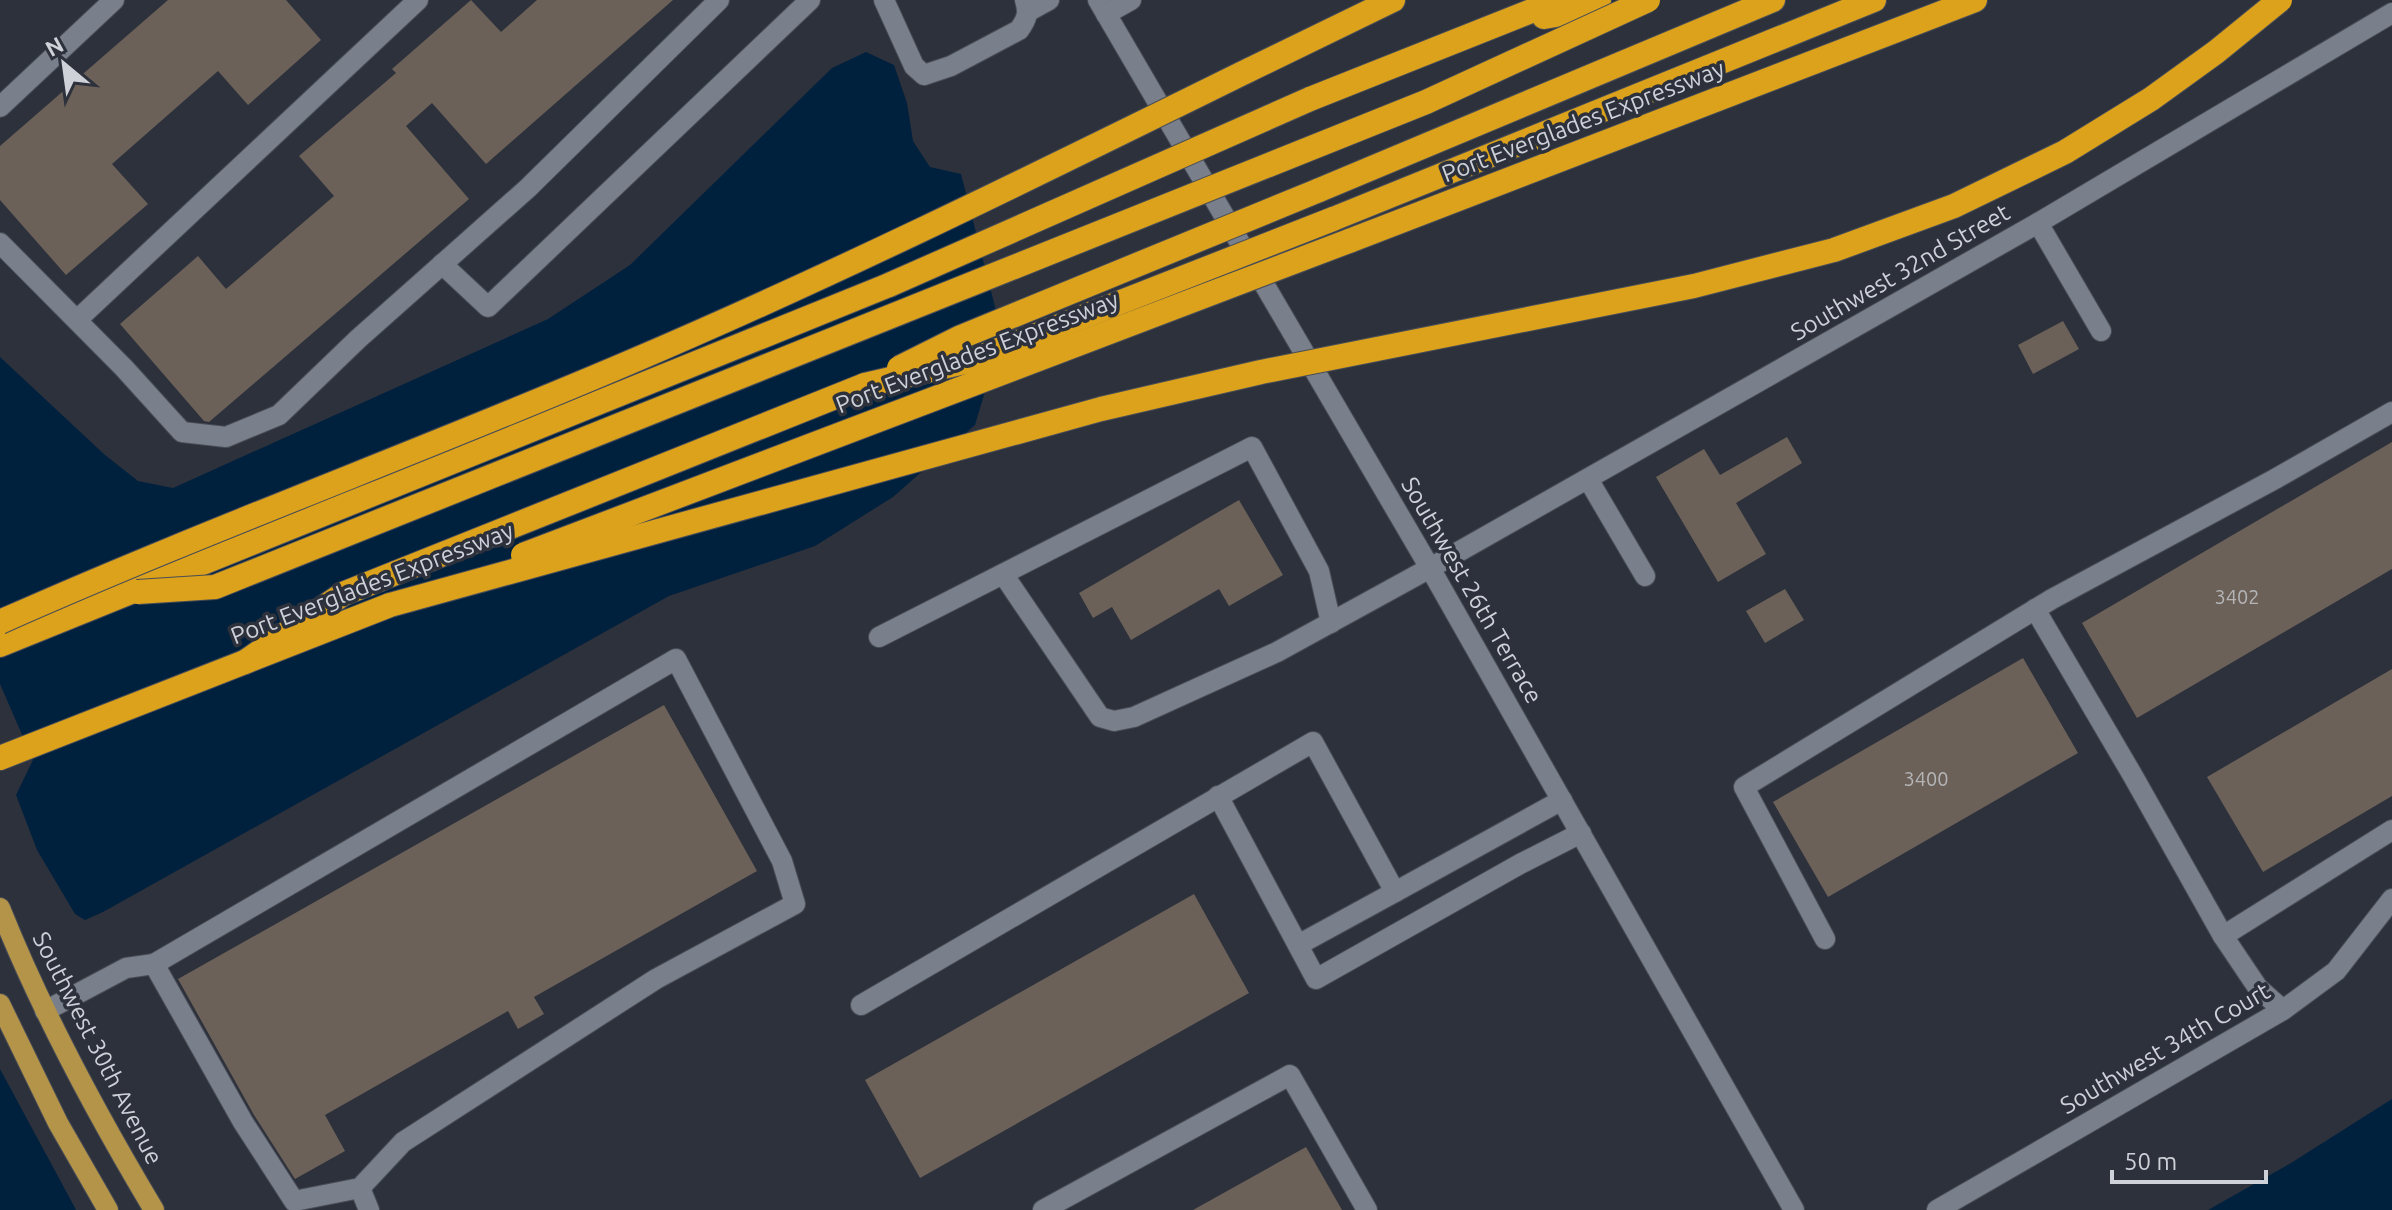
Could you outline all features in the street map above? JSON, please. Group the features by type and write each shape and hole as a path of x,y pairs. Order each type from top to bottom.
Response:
{"highway":[{"path":"0,622 100,577 629,362 926,228 1393,0"},
{"path":"1310,99 1462,25 1521,0"},
{"path":"0,645 889,285 1310,99 1559,0"},
{"path":"1493,25 1556,15 1599,0"},
{"path":"137,592 215,587 1426,102 1648,0"},
{"path":"245,662 343,594 865,385 961,337 1773,0"},
{"path":"865,385 973,360 1333,219 1874,0"},
{"name":"Port Everglades Expressway","path":"0,758 390,605 1975,0"},
{"path":"390,605 1101,409 1261,372 1694,286 1834,250 1954,206 2065,152 2151,99 2280,0"}],"main road":[{"name":"Southwest 30th Avenue","path":"0,908 21,961 88,1098 154,1210"},
{"path":"0,1004 58,1123 108,1210"}],"street":[{"path":"0,107 114,0"},
{"path":"77,320 418,0"},
{"path":"0,243 124,368 182,432 226,437 279,415 358,339 528,188 719,0"},
{"path":"442,264 488,307 810,0"},
{"path":"884,0 914,66 924,75 951,66 1019,30 1025,22 1027,6 1049,0"},
{"path":"1102,7 1131,0"},
{"name":"Southwest 26th Terrace","path":"1102,7 1430,568 1794,1210"},
{"name":"Southwest 32nd Street","path":"1003,574 1100,717 1114,721 1134,717 1277,652 1430,568 2038,223 2392,13"},
{"path":"2038,223 2101,331"},
{"path":"1825,939 1744,787 2035,609 2392,412"},
{"path":"879,637 1252,447 1319,571 1331,623"},
{"path":"1588,479 1645,576"},
{"path":"2035,609 2223,936 2258,988 2283,1010"},
{"path":"45,1011 126,968 154,964 676,659 782,861 795,904 656,979 403,1142 360,1188 294,1201 243,1122 154,964"},
{"path":"861,1005 1313,742 1395,892"},
{"path":"1218,796 1316,979 1581,833"},
{"path":"1298,945 1562,800"},
{"path":"2223,936 2392,830"},
{"name":"Southwest 34th Court","path":"1937,1210 2283,1010 2336,971 2392,899"},
{"path":"1043,1210 1290,1075 1367,1210"},
{"path":"360,1188 369,1210"}],"water":[{"path":"866,52 894,65 907,103 913,141 930,167 961,174 1002,334 975,425 893,497 815,546 669,596 103,912 85,920 75,914 37,850 16,795 33,760 0,684 0,357 105,455 138,481 173,488 548,319 630,265 832,68"},
{"path":"0,1069 74,1206 76,1210 0,1210"},
{"path":"2392,1099 2392,1210 2208,1210 2291,1163"}],"building":[{"path":"168,0 286,0 321,40 248,105 218,71 112,164 148,204 66,275 0,200 0,146"},
{"path":"471,0 501,32 537,0 673,0 486,164 432,103 406,126 469,199 209,422 204,421 120,324 198,256 226,289 334,196 299,156 396,73 392,69"},
{"path":"2063,321 2079,349 2033,374 2018,345"},
{"path":"1787,437 1802,463 1736,503 1766,554 1718,582 1656,477 1704,449 1720,475"},
{"path":"2392,442 2392,569 2137,718 2082,623"},
{"path":"1239,500 1283,575 1229,606 1219,589 1131,640 1112,607 1093,618 1079,593"},
{"path":"1785,589 1804,620 1765,643 1746,611"},
{"path":"2023,658 2078,753 1828,897 1773,802"},
{"path":"2392,669 2392,796 2263,872 2207,777"},
{"path":"664,705 757,871 534,997 544,1014 518,1029 508,1011 325,1115 345,1151 295,1179 254,1115 178,979"},
{"path":"1194,894 1249,993 920,1178 865,1080"},
{"path":"1306,1147 1342,1210 1193,1210"}]}
